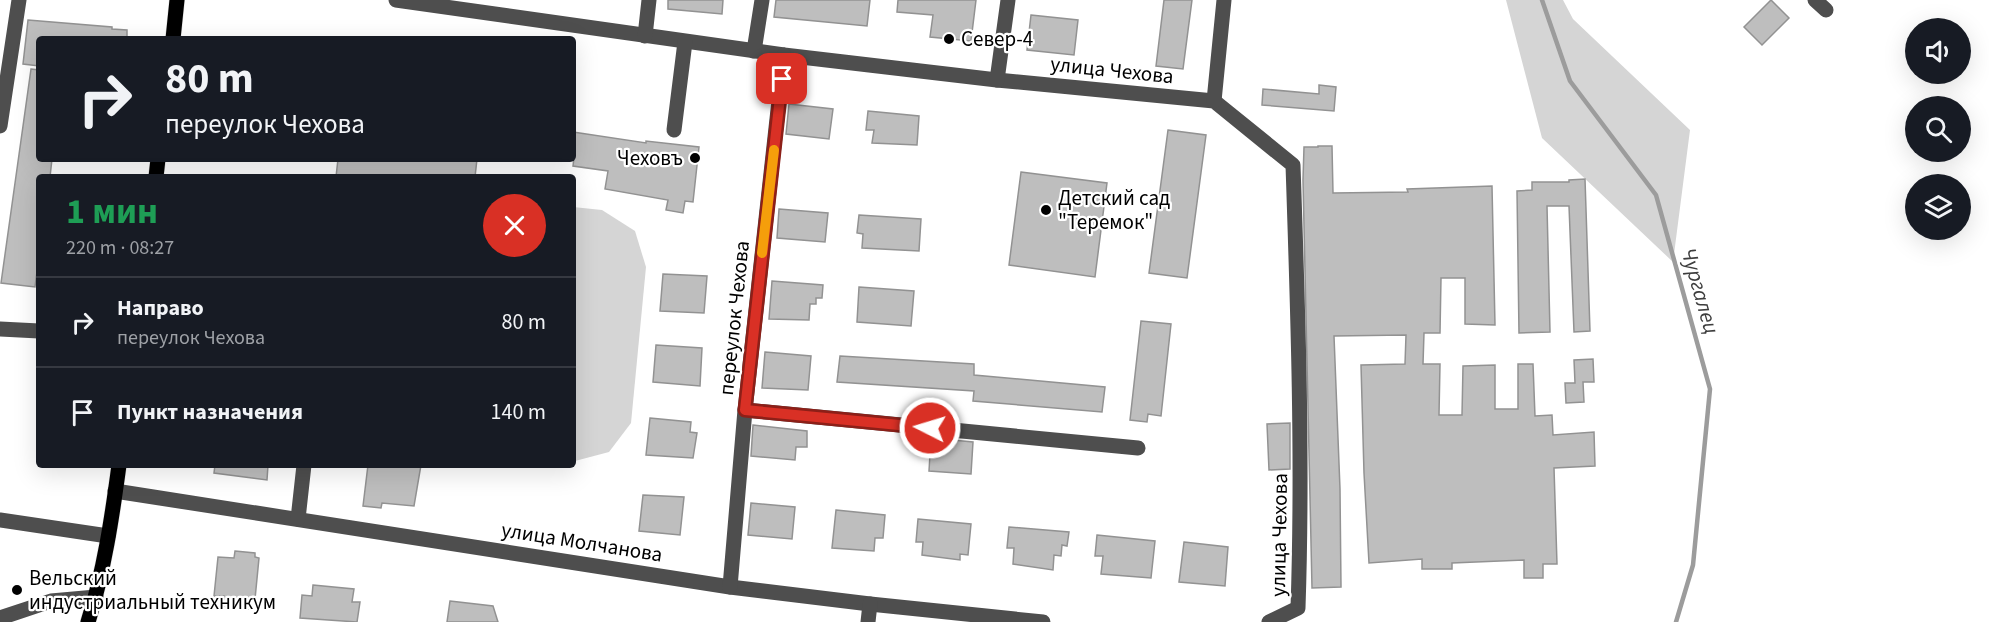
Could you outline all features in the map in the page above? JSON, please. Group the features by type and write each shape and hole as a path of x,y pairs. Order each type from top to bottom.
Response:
{"main road":[{"path":"172,36 177,0"},
{"path":"88,622 96,597 119,468"}],"street":[{"path":"0,126 18,0"},
{"name":"улица Чехова","path":"396,0 460,4 645,36 784,55 997,80 1214,101 1293,165 1301,397 1298,608 1269,622"},
{"path":"645,36 649,0"},
{"path":"754,51 762,0"},
{"path":"997,80 1008,0"},
{"path":"1214,101 1224,0"},
{"path":"674,130 685,42"},
{"name":"переулок Чехова","path":"730,587 745,410 784,55"},
{"path":"0,329 36,331"},
{"path":"745,410 1138,448"},
{"path":"298,519 304,468"},
{"name":"улица Молчанова","path":"115,491 730,587 1043,622"},
{"path":"0,520 108,536"},
{"path":"0,618 51,601 96,597"},
{"path":"868,622 870,604"}],"shaded area":[{"path":"1506,0 1563,0 1573,19 1690,130 1673,262 1542,138"},
{"path":"576,207 602,210 635,231 646,267 631,423 609,452 576,461"}],"building":[{"path":"668,0 723,0 722,14 668,9"},
{"path":"776,0 870,0 867,26 774,17"},
{"path":"898,0 976,0 971,41 930,37 933,15 897,12"},
{"path":"1164,0 1192,0 1183,69 1156,66"},
{"path":"1771,0 1789,18 1762,45 1744,27"},
{"path":"1031,15 1078,20 1074,55 1027,50"},
{"path":"28,20 127,30 127,36 36,36 36,66 23,64"},
{"path":"31,69 36,70 36,162 52,162 50,174 36,174 35,287 1,283"},
{"path":"1319,85 1336,87 1334,111 1262,105 1263,89 1319,94"},
{"path":"789,104 833,109 829,139 786,134"},
{"path":"868,111 919,116 917,145 872,143 874,130 866,130"},
{"path":"1168,130 1206,135 1187,278 1149,273"},
{"path":"576,132 646,143 646,141 699,147 693,202 685,201 683,213 666,210 668,200 605,189 608,171 573,166 573,162 576,162"},
{"path":"1332,146 1333,193 1408,192 1407,189 1492,186 1495,325 1465,324 1465,278 1441,278 1440,333 1424,333 1423,364 1440,364 1439,415 1462,415 1463,366 1495,365 1495,409 1518,409 1518,364 1533,364 1535,416 1552,415 1553,435 1594,432 1595,466 1554,468 1557,564 1543,564 1543,578 1524,578 1524,560 1452,563 1452,569 1422,569 1422,559 1369,563 1361,365 1405,364 1406,335 1334,336 1341,587 1312,588 1303,180 1304,147"},
{"path":"338,162 477,162 475,174 336,174"},
{"path":"1021,172 1107,183 1095,277 1009,265"},
{"path":"1585,179 1590,331 1574,332 1569,206 1547,206 1550,332 1519,333 1517,191 1532,190 1532,182 1569,182 1569,180"},
{"path":"779,209 828,213 825,242 777,238"},
{"path":"859,215 921,219 919,251 862,248 863,234 857,233"},
{"path":"663,274 707,276 704,313 660,311"},
{"path":"772,281 823,285 822,298 816,298 816,304 810,304 809,320 769,319"},
{"path":"859,287 914,291 911,326 857,322"},
{"path":"1141,321 1171,324 1161,416 1148,414 1147,422 1130,420"},
{"path":"656,345 702,348 700,386 653,382"},
{"path":"765,352 811,356 808,390 762,388"},
{"path":"840,356 974,364 974,375 1105,387 1102,412 973,401 974,391 837,382"},
{"path":"1593,359 1594,382 1583,382 1584,402 1566,403 1565,383 1575,383 1574,360"},
{"path":"650,418 691,422 690,432 697,433 693,458 646,455"},
{"path":"1290,423 1290,469 1269,470 1267,424"},
{"path":"753,425 807,431 807,447 796,447 795,460 751,456"},
{"path":"931,438 973,442 971,474 929,471"},
{"path":"215,468 268,468 267,480 214,473"},
{"path":"368,468 420,468 414,506 382,503 381,508 363,506"},
{"path":"643,495 684,497 680,535 639,531"},
{"path":"751,503 795,507 792,539 748,535"},
{"path":"836,510 885,515 883,538 875,538 874,551 832,548"},
{"path":"918,519 971,524 968,555 960,554 960,560 922,555 923,542 916,542"},
{"path":"1009,527 1069,532 1067,546 1062,545 1061,556 1054,555 1053,570 1013,564 1014,548 1007,548"},
{"path":"1097,535 1155,541 1151,578 1101,574 1103,556 1095,556"},
{"path":"1184,542 1228,547 1225,586 1179,582"},
{"path":"235,551 255,553 255,557 259,558 255,599 250,598 249,609 223,606 224,596 214,596 218,557 234,558"},
{"path":"313,585 354,589 352,602 360,602 357,622 300,618 302,595 312,596"},
{"path":"450,601 493,606 498,622 447,622"}],"waterway":[{"name":"Чургалец","path":"1542,0 1570,81 1656,195 1710,389 1693,565 1676,622"}],"slow traffic":[{"path":"762,253 774,150"}],"place":[{"name":"Север-4","path":"949,39"},
{"name":"Чеховъ","path":"695,158"},
{"name":"Детский сад \"Теремок\"","path":"1046,210"},
{"name":"Вельский индустриальный техникум","path":"17,590"}],"route":[{"path":"782,79 745,410 930,428"}]}
